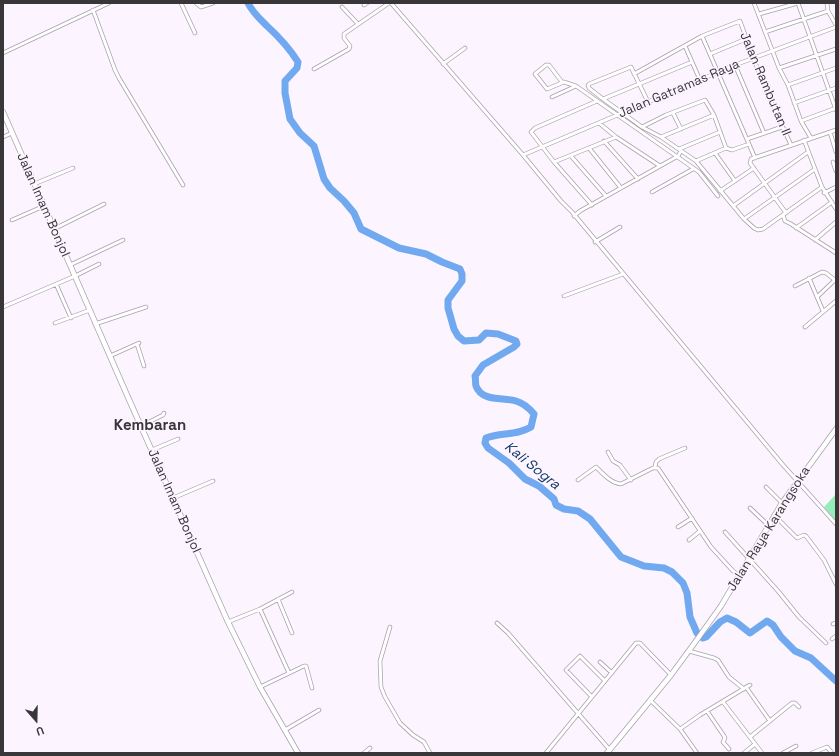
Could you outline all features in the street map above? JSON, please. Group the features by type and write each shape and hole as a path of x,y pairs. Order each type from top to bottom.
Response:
{"main road":[{"name":"Jalan Imam Bonjol","path":"3,112 228,622 260,687 298,753"},
{"name":"Jalan Raya Karangsoka","path":"609,752 689,651 721,606 774,515 836,430"}],"street":[{"path":"3,53 109,3"},
{"path":"181,3 195,33"},
{"path":"196,3 201,7 213,3"},
{"path":"314,69 350,49 350,46 343,35 390,3 523,155 797,482 820,504 836,524"},
{"path":"754,3 779,68 788,85 801,121 811,138"},
{"path":"759,14 798,3 836,109 801,121"},
{"path":"827,3 828,11 836,26"},
{"path":"342,7 358,24"},
{"path":"94,10 119,78 183,185"},
{"path":"765,32 828,11"},
{"name":"Jalan Rambutan II","path":"634,74 702,36 740,20 753,58 791,145"},
{"name":"Jalan Gatramas Raya","path":"523,155 718,72 836,26"},
{"path":"702,36 755,158"},
{"path":"710,54 746,39"},
{"path":"685,46 700,80"},
{"path":"444,64 465,48"},
{"path":"779,68 836,49"},
{"path":"603,99 692,62"},
{"path":"562,82 546,89 535,74 546,65 549,65 562,82 576,86 699,172 718,196"},
{"path":"735,65 764,133"},
{"path":"648,102 631,67 588,85 589,88 603,99 642,127 661,137 696,161 744,219 758,230 786,213 822,187"},
{"path":"788,85 836,68"},
{"path":"552,97 576,86"},
{"path":"794,103 836,88"},
{"path":"642,127 704,100 714,115 726,148"},
{"path":"592,205 532,135 532,130 597,101"},
{"path":"673,113 681,129"},
{"path":"661,137 714,115"},
{"path":"599,123 616,137 660,166"},
{"path":"747,139 782,127"},
{"path":"786,213 750,162 755,158 836,130"},
{"path":"574,216 580,211 678,156 680,150 720,132"},
{"path":"830,132 836,152"},
{"path":"3,137 12,133"},
{"path":"554,162 616,137"},
{"path":"804,140 824,193 836,209"},
{"path":"604,141 638,179"},
{"path":"696,161 726,148 732,150 749,144"},
{"path":"589,148 620,188"},
{"path":"733,206 808,152"},
{"path":"715,153 735,181"},
{"path":"571,156 606,196"},
{"path":"833,162 836,171"},
{"path":"34,184 74,168"},
{"path":"720,191 754,168"},
{"path":"652,192 693,169"},
{"path":"744,219 815,169"},
{"path":"824,193 836,187"},
{"path":"796,228 832,202"},
{"path":"54,229 104,204"},
{"path":"12,220 44,206"},
{"path":"782,215 785,222 836,253"},
{"path":"815,240 836,222"},
{"path":"596,242 620,227"},
{"path":"70,265 123,240"},
{"path":"3,307 99,264"},
{"path":"795,286 809,278 825,272 836,280 817,297"},
{"path":"564,296 623,274"},
{"path":"809,278 823,311"},
{"path":"56,284 71,318"},
{"path":"805,327 836,301"},
{"path":"96,324 146,308"},
{"path":"55,323 90,310"},
{"path":"110,356 138,344 144,366"},
{"path":"141,426 163,416 164,413"},
{"path":"151,450 178,439"},
{"path":"578,480 596,467 605,476 618,484 621,484 655,467 656,462 659,459 685,448"},
{"path":"608,452 613,461 620,465 631,480"},
{"path":"655,467 660,470 700,531 728,566 739,575"},
{"path":"173,498 213,481"},
{"path":"766,487 782,503"},
{"path":"750,508 768,525"},
{"path":"774,515 797,538 804,535 806,536 824,560 836,584"},
{"path":"678,527 692,518"},
{"path":"689,540 700,531"},
{"path":"725,532 748,559 778,590 799,617 826,643"},
{"path":"228,622 260,609 292,592"},
{"path":"278,599 292,632"},
{"path":"260,609 289,673"},
{"path":"497,623 508,633 609,752"},
{"path":"390,627 380,661 381,686 385,698 400,722 413,736 424,742 430,753"},
{"path":"832,638 836,636"},
{"path":"546,753 636,643 639,643 671,674"},
{"path":"689,651 718,660 729,677 745,688 770,721"},
{"path":"592,697 566,670 580,656 605,682"},
{"path":"600,662 612,673"},
{"path":"260,687 305,666 312,688"},
{"path":"680,729 750,685"},
{"path":"650,700 680,729 697,753"},
{"path":"723,702 762,753"},
{"path":"750,737 792,703 795,703 799,707"},
{"path":"285,730 319,710"},
{"path":"707,711 724,736 725,738 723,741 729,749"},
{"path":"744,753 755,744"},
{"path":"783,753 796,746"},
{"path":"812,753 827,747 832,753"},
{"path":"364,753 370,748"}],"green space":[{"path":"836,494 836,522 824,507"}],"waterway":[{"name":"Kali Sogra","path":"248,3 256,15 284,43 298,62 297,68 285,81 285,93 290,119 300,133 314,146 324,179 330,188 354,213 361,229 399,248 426,254 460,269 462,281 448,300 448,308 454,329 458,336 464,341 479,340 486,333 498,334 516,341 517,344 514,347 483,365 475,376 476,385 483,395 516,401 526,406 534,414 531,427 520,432 486,438 485,443 488,448 509,463 525,479 539,486 554,499 556,505 564,509 578,511 590,519 621,557 644,566 664,568 672,572 683,583 687,593 690,617 697,633 703,638 706,637 720,622 727,618 736,622 750,633 767,621 773,625 781,637 795,651 811,658 836,681"}],"district":[{"name":"Kembaran","path":"150,426"}]}
